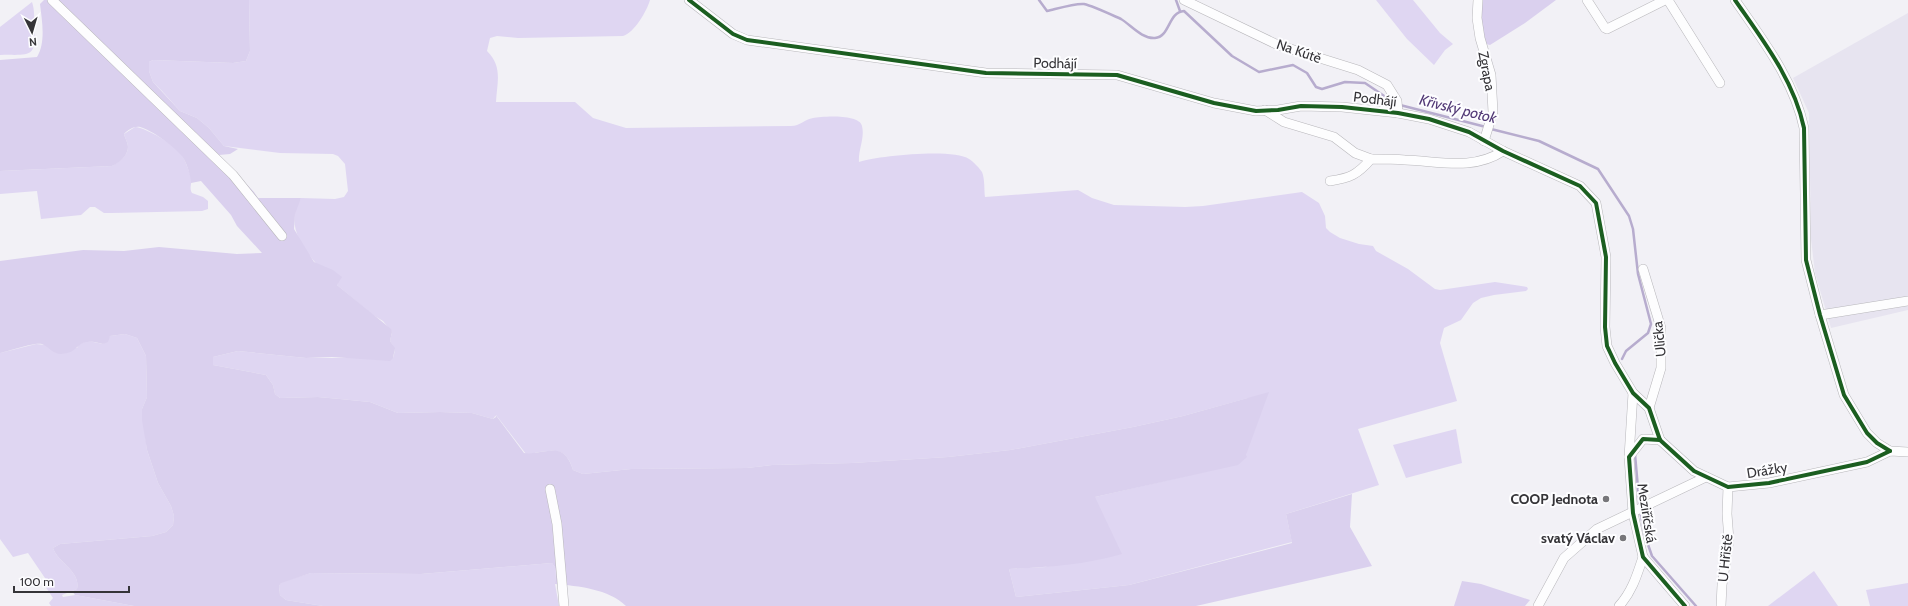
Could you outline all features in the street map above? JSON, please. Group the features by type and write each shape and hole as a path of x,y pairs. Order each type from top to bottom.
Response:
{"street":[{"path":"52,0 233,175 282,236"},
{"name":"Podhájí","path":"689,0 733,34 747,40 986,73 1117,75 1214,103 1256,110 1321,106 1398,107 1469,132 1503,151 1580,186 1596,204 1606,257 1607,346 1615,363 1633,393 1649,408"},
{"name":"Na Kútě","path":"1184,0 1278,45 1358,70 1387,85 1398,107"},
{"name":"Zgrapa","path":"1478,0 1478,25 1491,75 1493,112 1484,141"},
{"path":"1587,0 1605,28 1611,28 1665,0"},
{"path":"1668,0 1720,83"},
{"path":"1735,0 1768,49 1791,88 1801,111 1804,128 1806,260 1820,315 1844,396 1867,433 1876,443 1890,451"},
{"path":"1265,110 1284,122 1334,137 1355,154 1371,159 1453,164 1473,163 1484,161 1503,151"},
{"path":"1330,181 1345,178 1358,173 1371,159"},
{"name":"Ulička","path":"1643,269 1661,328 1661,368 1649,408"},
{"path":"1820,315 1908,301"},
{"name":"Meziříčská","path":"1633,393 1629,457 1643,557 1685,606"},
{"path":"1649,408 1660,440 1694,471 1728,487"},
{"path":"1629,457 1643,439 1660,440"},
{"name":"Drážky","path":"1728,487 1769,483 1867,462 1890,451 1908,452"},
{"path":"1538,606 1564,558 1597,529 1706,477"},
{"name":"U Hřiště","path":"1721,606 1722,585 1729,540 1727,514 1728,487"},
{"path":"550,489 557,524 564,606"},
{"path":"1619,606 1633,585 1643,557"}],"shaded area":[{"path":"44,0 249,0 250,51 246,61 233,63 153,60 149,62 149,71 153,82 180,111 197,118 209,128 224,146 238,149 230,154 219,155 258,198 301,198 295,214 294,229 314,262 333,270 342,277 337,285 391,329 392,332 390,341 395,348 393,358 390,361 332,357 306,358 238,351 213,357 213,365 266,375 273,385 275,394 280,398 318,397 370,402 398,413 472,413 493,419 496,417 495,414 524,453 559,451 569,460 573,470 583,474 631,469 747,468 772,465 852,463 948,457 1010,450 1183,416 1269,392 1246,455 1247,457 1238,465 1095,497 1122,554 1080,563 1009,569 1016,597 1129,585 1292,543 1286,514 1352,494 1350,527 1372,566 1196,606 626,606 619,600 593,589 555,584 556,569 552,563 421,574 311,573 281,583 279,586 280,595 286,600 323,606 134,606 75,595 72,591 77,589 76,577 59,558 53,548 60,544 152,536 166,532 173,525 174,516 171,506 158,483 147,450 142,420 142,409 147,397 146,356 137,338 125,334 110,336 108,342 103,344 93,342 82,343 73,351 68,353 58,354 42,344 38,344 28,345 0,353 0,261 83,250 124,251 159,247 237,254 262,253 237,226 231,215 201,181 191,183 188,168 181,155 162,139 150,131 140,127 131,129 124,134 128,145 128,150 120,161 112,166 0,171 0,60 37,57 42,45 40,4"},
{"path":"249,0 650,0 640,21 631,31 623,36 518,38 497,36 490,38 487,51 495,63 498,75 496,102 575,102 593,118 626,128 791,126 818,117 832,116 855,119 860,122 863,130 859,162 882,157 915,154 948,154 960,156 971,160 982,172 985,197 1078,190 1092,198 1114,205 1185,207 1203,206 1302,192 1319,203 1325,216 1326,228 1330,232 1340,238 1359,244 1373,246 1376,251 1408,269 1435,289 1440,290 1495,282 1527,287 1528,289 1526,291 1481,298 1473,303 1461,320 1444,328 1440,343 1457,401 1358,429 1379,485 1286,514 1292,542 1129,585 1016,597 1009,569 1046,567 1095,497 1238,464 1246,456 1248,398 1183,416 1133,427 1010,450 948,457 852,463 772,465 747,468 631,469 583,474 573,470 570,461 560,452 548,451 526,454 496,415 493,419 472,413 398,413 370,402 318,397 280,398 275,394 273,385 266,375 213,365 213,357 238,351 306,358 393,358 394,353 390,341 392,332 383,321 373,315 337,285 338,281 316,264 299,239 296,231 295,215 301,198 335,199 344,197 348,191 345,164 338,156 333,154 280,153 224,146 209,128 197,118 180,111 153,82 149,71 149,62 153,60 233,63 246,61 250,51"},
{"path":"1376,0 1413,0 1440,33 1453,44 1445,50 1434,65 1407,39"},
{"path":"1483,0 1556,0 1525,23 1490,45 1486,44 1480,17"},
{"path":"32,2 35,38 32,50 29,53 24,54 0,55 0,27"},
{"path":"1908,13 1908,310 1831,328 1815,273 1811,239 1809,113 1793,78"},
{"path":"135,127 146,130 167,142 182,155 190,174 192,193 203,197 208,201 208,209 202,211 104,213 95,207 90,207 81,215 41,219 37,191 0,194 0,171 112,166 125,156 128,150 128,145 124,134"},
{"path":"125,334 137,338 146,356 147,397 142,409 147,450 158,483 171,506 174,516 173,525 166,532 152,536 60,544 53,548 59,558 76,577 77,589 62,595 63,597 75,595 134,606 51,606 49,603 53,598 43,583 47,581 28,553 13,557 0,539 0,353 36,344 77,348 85,342 103,344 110,336"},
{"path":"1456,429 1462,463 1406,478 1393,445"},
{"path":"552,563 556,569 555,584 559,606 323,606 286,600 280,595 279,586 281,582 311,573 421,574"},
{"path":"1814,571 1838,606 1768,606"},
{"path":"1462,581 1481,584 1530,600 1525,606 1454,606"},
{"path":"1908,583 1908,606 1870,606 1866,590"}],"waterway":[{"name":"Křivský potok","path":"1039,0 1047,11 1076,4 1088,5 1121,19 1141,34 1150,38 1160,37 1164,34 1175,16 1179,12 1184,11 1232,56 1259,72 1293,65 1307,73 1316,87 1322,89 1345,82 1365,83 1393,102"},
{"path":"1176,0 1180,11"},
{"name":"Křivský potok","path":"1400,105 1486,127"},
{"name":"Křivský potok","path":"1491,129 1539,141 1598,169 1629,216 1633,229 1638,274 1651,324 1648,333 1626,351 1622,359"},
{"name":"Křivský potok","path":"1635,454 1640,511 1645,536 1652,556 1696,606"}],"cycle path":[{"path":"689,0 733,34 747,40 986,73 1117,75 1214,103 1256,111 1278,110 1301,106 1342,107 1398,113 1429,119 1469,132 1503,151 1580,186 1596,203 1606,257 1605,327 1607,346 1615,363 1633,393 1649,408 1660,440"},
{"path":"1735,0 1766,45 1785,77 1793,93 1804,128 1806,260 1820,315 1844,395 1867,433 1877,443 1890,451"},
{"path":"1660,440 1643,439 1629,457 1633,513 1643,557 1685,606"},
{"path":"1660,440 1694,471 1728,487 1769,483 1867,462 1890,451"}],"place":[{"name":"COOP Jednota","path":"1606,499"},
{"name":"svatý Václav","path":"1623,538"}]}
